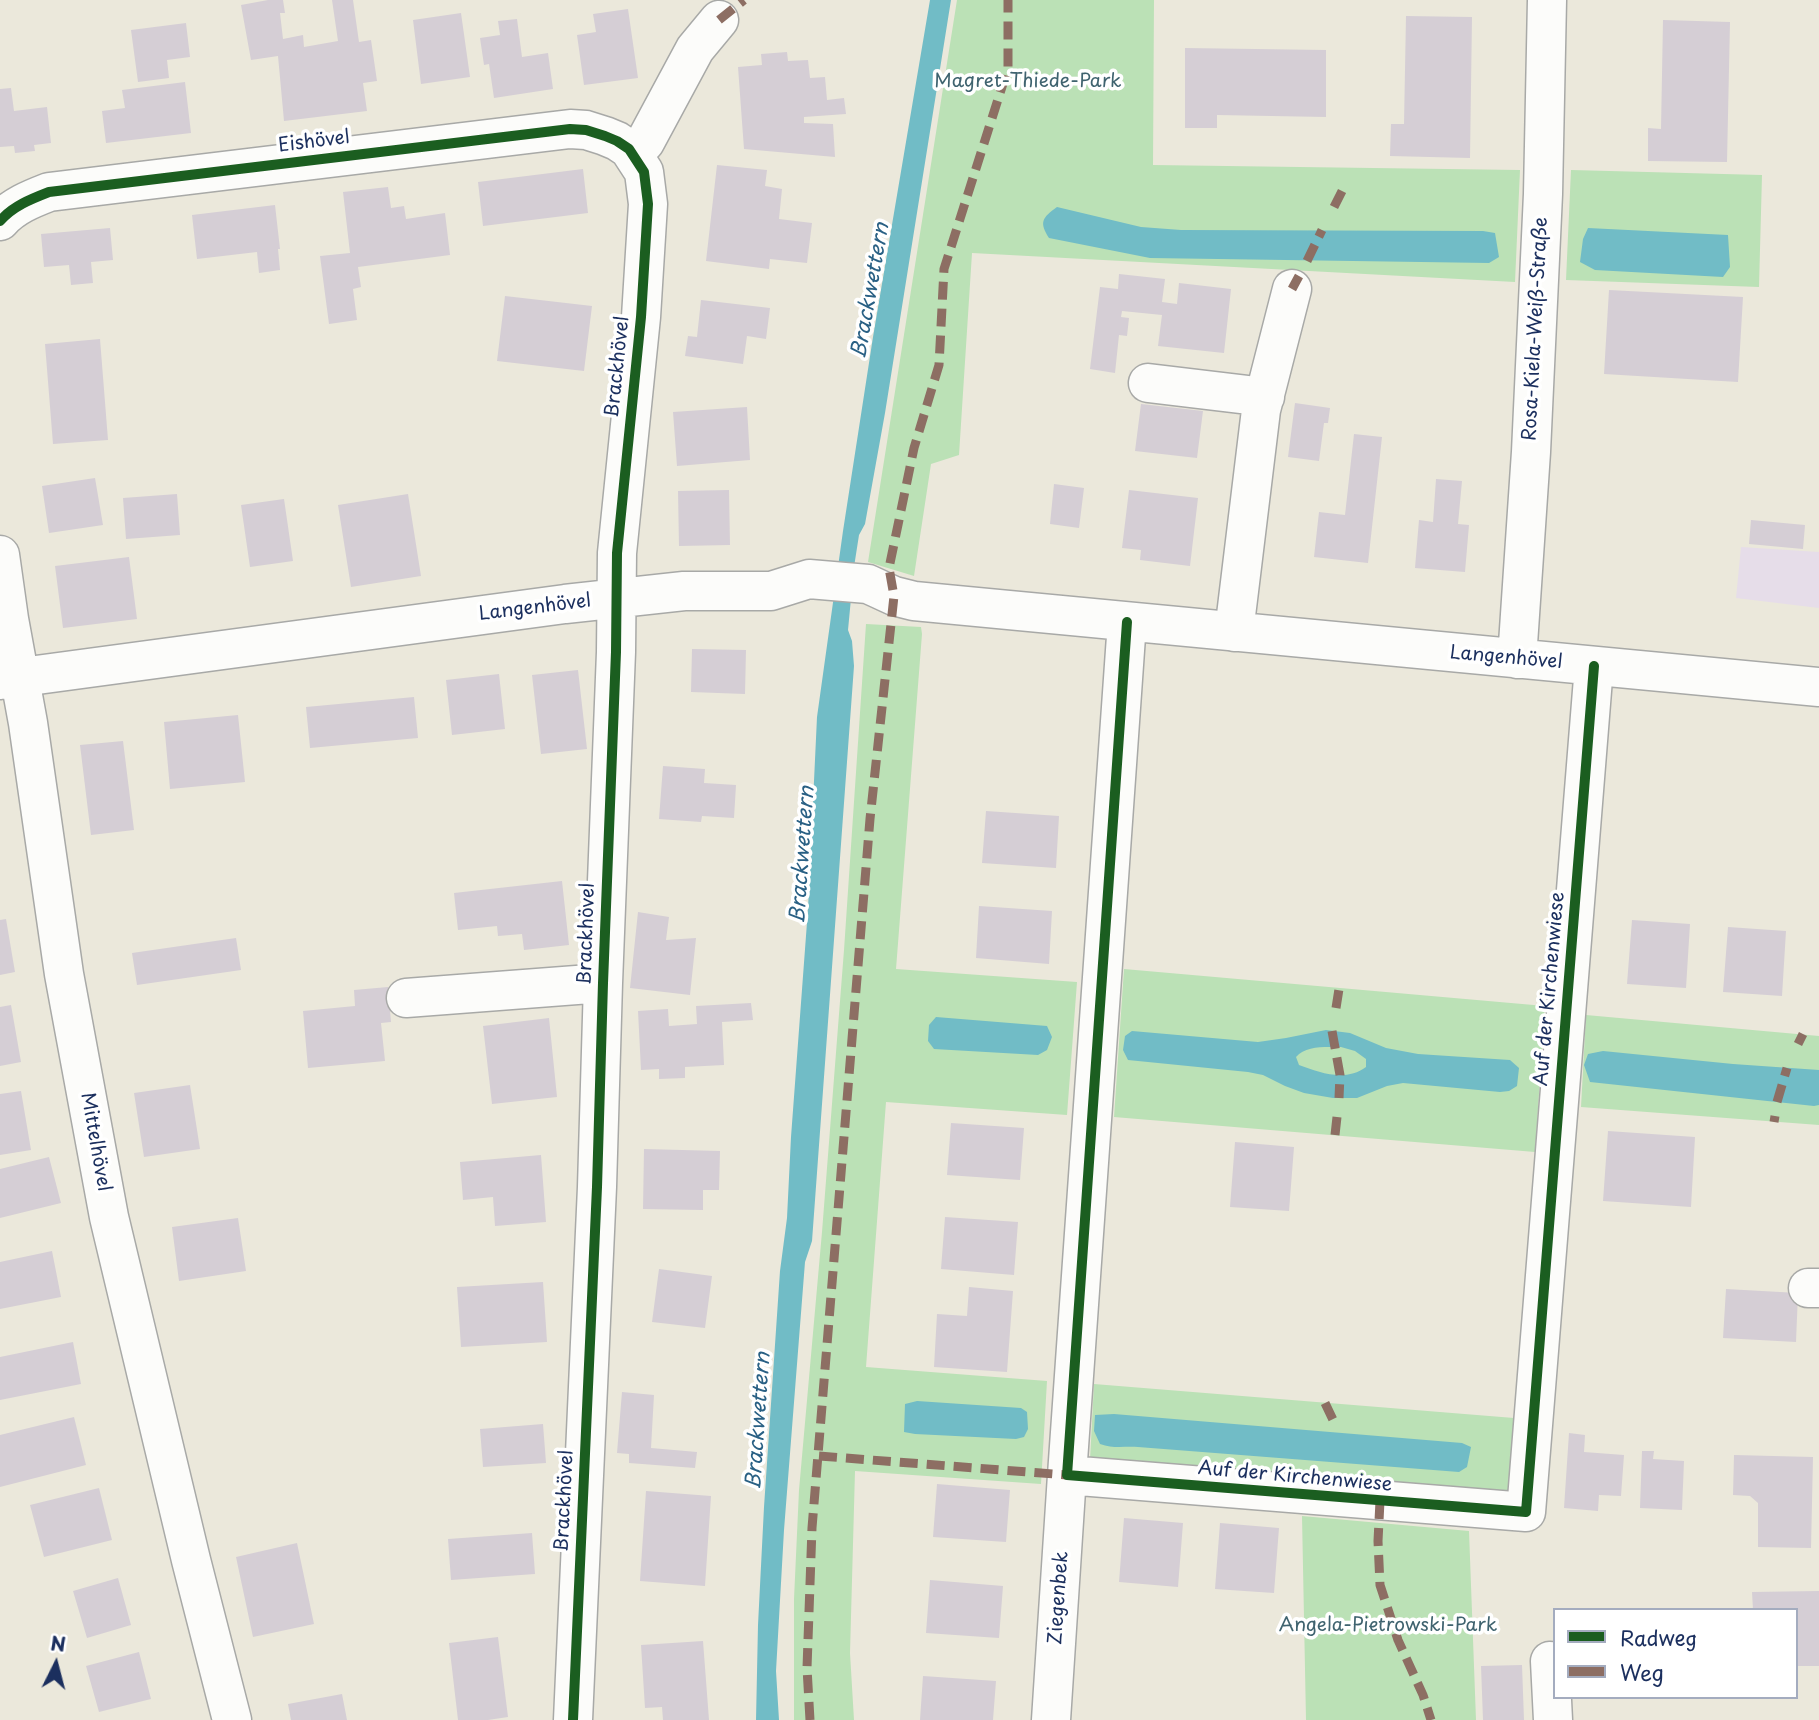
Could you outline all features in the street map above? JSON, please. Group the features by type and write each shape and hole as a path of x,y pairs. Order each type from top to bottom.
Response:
{"street":[{"name":"Rosa-Kiela-Weiß-Straße","path":"1517,659 1531,452 1543,194 1547,0"},
{"path":"633,155 645,142 695,49 719,20"},
{"name":"Eishövel","path":"0,221 8,212 27,200 49,192 561,130 586,130 605,136 617,141 633,155"},
{"name":"Brackhövel","path":"573,1720 597,1187 616,652 617,553 647,235 647,188 644,172 633,155"},
{"path":"1234,632 1261,410 1292,289"},
{"path":"1148,383 1265,397"},
{"name":"Mittelhövel","path":"0,555 9,619 10,679 109,1217 232,1720"},
{"name":"Langenhövel","path":"10,679 616,598 684,591 771,591 809,579 868,584 894,596 914,601 1819,687"},
{"path":"1068,1475 1127,622"},
{"name":"Auf der Kirchenwiese","path":"1068,1475 1526,1512 1594,666"},
{"path":"406,998 603,983"},
{"name":"Ziegenbek","path":"1051,1720 1068,1475"},
{"path":"1550,1661 1553,1720"}],"shaded area":[{"path":"1741,547 1819,552 1819,608 1736,598"}],"green space":[{"name":"Magret-Thiede-Park","path":"957,0 1154,0 1153,165 1520,170 1515,282 972,253 959,455 931,464 914,576 868,562"},
{"path":"1571,170 1762,175 1759,287 1566,280"},
{"path":"866,624 921,627 922,634 896,969 1077,982 1067,1115 886,1102 866,1367 1047,1381 1041,1484 855,1471 850,1653 854,1720 794,1720 794,1599 799,1490 844,950"},
{"path":"1124,969 1545,1006 1535,1152 1114,1117"},
{"path":"1586,1015 1819,1036 1819,1125 1581,1107"},
{"path":"1094,1384 1514,1418 1508,1493 1090,1460"},
{"name":"Angela-Pietrowski-Park","path":"1302,1516 1469,1531 1476,1720 1306,1720"}],"water":[{"path":"930,0 951,0 885,413 865,524 859,535 848,630 852,641 854,666 812,1241 805,1262 784,1530 776,1671 779,1720 756,1720 764,1507 808,909 817,717 873,337"},
{"path":"1057,207 1141,227 1181,230 1483,231 1495,233 1499,257 1489,263 1150,258 1049,238 1043,224 1048,214"},
{"path":"1588,228 1728,235 1730,267 1723,277 1595,270 1580,262 1583,239"},
{"path":"936,1017 1047,1026 1052,1037 1047,1050 1038,1055 934,1049 928,1041 929,1025"},
{"path":"1326,1030 1350,1033 1386,1048 1418,1054 1510,1060 1519,1068 1517,1086 1500,1092 1403,1083 1387,1086 1357,1098 1333,1098 1304,1093 1263,1075 1248,1072 1128,1060 1123,1050 1125,1036 1132,1031 1258,1042","holes":["1341,1047 1355,1051 1366,1059 1366,1067 1358,1072 1342,1075 1324,1073 1299,1065 1296,1057 1305,1050 1317,1048"]},
{"path":"1603,1051 1819,1070 1819,1105 1590,1082 1584,1065 1588,1054"},
{"path":"917,1401 1021,1408 1027,1412 1028,1429 1024,1437 1016,1439 904,1432 905,1404"},
{"path":"1114,1414 1462,1443 1471,1447 1467,1467 1459,1472 1100,1444 1094,1431 1095,1415"}],"building":[{"path":"283,0 285,13 280,13 283,39 303,35 304,47 338,41 332,0 353,0 359,42 371,40 377,81 363,83 367,111 284,121 278,56 251,60 241,5"},
{"path":"628,9 638,78 584,85 577,35 596,32 593,14"},
{"path":"461,13 470,77 421,84 413,20"},
{"path":"1406,16 1472,17 1470,158 1390,156 1391,124 1404,124"},
{"path":"517,19 522,57 548,53 553,89 494,98 489,64 484,65 480,38 500,35 498,21"},
{"path":"1663,20 1730,22 1727,162 1648,161 1648,128 1661,129"},
{"path":"186,23 190,57 167,60 169,78 138,82 131,30"},
{"path":"1185,48 1326,50 1326,117 1217,115 1217,128 1185,128"},
{"path":"787,52 788,61 808,60 810,78 825,77 827,100 844,98 846,114 804,117 804,123 833,124 835,157 744,149 738,67 762,65 761,54"},
{"path":"185,82 191,133 106,143 102,111 125,108 122,90"},
{"path":"11,88 14,111 47,107 51,143 34,145 35,151 15,153 14,146 0,147 0,89"},
{"path":"717,165 767,170 765,186 782,189 779,219 812,223 807,263 770,259 769,269 706,261"},
{"path":"583,169 588,213 483,226 478,182"},
{"path":"388,187 391,208 404,206 406,219 445,213 450,255 358,267 361,287 353,289 357,320 329,324 320,256 350,253 343,192"},
{"path":"275,205 280,270 259,273 257,252 197,259 192,215"},
{"path":"110,228 113,260 91,262 93,283 71,285 69,265 44,267 41,234"},
{"path":"1119,274 1165,279 1162,302 1177,304 1179,283 1231,289 1224,353 1158,346 1162,315 1122,311 1121,317 1129,318 1127,336 1119,335 1115,373 1090,369 1100,287 1118,289"},
{"path":"1609,290 1743,297 1738,382 1604,374"},
{"path":"505,296 592,306 584,371 497,361"},
{"path":"701,300 770,308 766,339 747,336 743,364 685,356 688,336 697,337"},
{"path":"100,339 108,440 53,444 45,344"},
{"path":"1295,403 1330,408 1328,423 1324,423 1319,461 1288,457"},
{"path":"1141,404 1203,411 1197,458 1135,451"},
{"path":"747,407 750,460 677,466 673,412"},
{"path":"1354,434 1382,437 1368,563 1314,557 1319,512 1345,515"},
{"path":"95,478 103,525 49,533 42,486"},
{"path":"1436,479 1462,481 1458,524 1469,525 1465,572 1415,568 1419,520 1433,522"},
{"path":"1054,484 1084,488 1079,528 1050,524"},
{"path":"729,490 730,545 679,546 678,491"},
{"path":"1129,490 1198,498 1190,566 1140,560 1141,550 1122,548"},
{"path":"177,494 180,535 126,539 123,498"},
{"path":"408,494 421,576 351,587 338,505"},
{"path":"284,499 293,561 250,567 241,505"},
{"path":"1751,520 1805,525 1803,549 1749,544"},
{"path":"129,557 137,619 63,628 55,566"},
{"path":"692,649 746,650 745,694 691,692"},
{"path":"578,670 587,749 541,754 532,675"},
{"path":"499,674 505,729 452,735 446,680"},
{"path":"414,697 418,738 310,748 306,707"},
{"path":"238,715 245,782 170,789 164,722"},
{"path":"123,741 134,830 91,835 80,745"},
{"path":"663,766 705,769 704,783 736,785 734,818 702,816 701,822 659,819"},
{"path":"986,811 1059,816 1056,868 982,863"},
{"path":"562,881 569,945 524,950 522,934 498,936 497,926 458,930 454,893"},
{"path":"979,906 1052,911 1049,964 976,958"},
{"path":"638,912 669,917 666,940 696,938 690,995 630,988"},
{"path":"6,919 15,972 0,975 0,920"},
{"path":"1632,920 1690,924 1686,988 1627,984"},
{"path":"1728,927 1786,931 1782,996 1723,992"},
{"path":"236,938 241,970 137,985 132,953"},
{"path":"388,987 391,1022 381,1023 385,1061 308,1068 303,1011 355,1006 354,990"},
{"path":"751,1003 753,1020 722,1022 724,1065 685,1067 685,1078 659,1079 659,1069 641,1070 638,1011 668,1009 669,1026 697,1024 696,1006"},
{"path":"11,1005 21,1062 0,1066 0,1007"},
{"path":"549,1018 557,1097 492,1104 483,1026"},
{"path":"190,1085 200,1149 144,1157 134,1093"},
{"path":"21,1091 31,1150 0,1155 0,1094"},
{"path":"951,1123 1024,1128 1020,1180 947,1175"},
{"path":"1608,1131 1695,1137 1691,1207 1603,1201"},
{"path":"1235,1142 1294,1147 1289,1211 1230,1207"},
{"path":"644,1149 720,1151 719,1190 703,1190 703,1210 643,1209"},
{"path":"541,1155 546,1222 495,1226 493,1197 463,1200 460,1162"},
{"path":"49,1157 61,1203 0,1218 0,1169"},
{"path":"945,1217 1018,1222 1014,1275 941,1269"},
{"path":"238,1218 246,1271 179,1281 172,1227"},
{"path":"52,1251 61,1297 0,1309 0,1262"},
{"path":"659,1269 712,1276 705,1328 652,1322"},
{"path":"543,1282 547,1342 461,1347 457,1287"},
{"path":"969,1287 1013,1291 1007,1372 934,1367 937,1314 967,1316"},
{"path":"1726,1289 1798,1293 1796,1342 1723,1338"},
{"path":"73,1342 81,1384 0,1400 0,1357"},
{"path":"622,1392 654,1395 651,1448 697,1452 695,1468 629,1463 629,1454 617,1453"},
{"path":"74,1417 86,1465 0,1487 0,1435"},
{"path":"543,1424 546,1463 483,1467 480,1429"},
{"path":"1569,1433 1585,1435 1584,1452 1624,1455 1621,1496 1599,1495 1598,1511 1564,1508"},
{"path":"1642,1451 1654,1451 1653,1459 1684,1461 1682,1510 1640,1508"},
{"path":"1734,1455 1813,1457 1811,1548 1758,1547 1758,1503 1750,1496 1733,1495"},
{"path":"937,1484 1010,1490 1006,1542 933,1537"},
{"path":"99,1488 112,1540 44,1557 30,1505"},
{"path":"646,1491 711,1496 705,1586 640,1581"},
{"path":"1124,1518 1183,1523 1178,1587 1119,1582"},
{"path":"1220,1523 1279,1528 1274,1593 1215,1589"},
{"path":"532,1533 535,1574 451,1580 448,1539"},
{"path":"297,1543 314,1624 253,1637 236,1557"},
{"path":"118,1578 131,1625 87,1638 73,1591"},
{"path":"930,1580 1003,1586 999,1638 926,1633"},
{"path":"1819,1591 1819,1666 1798,1666 1798,1608 1753,1608 1752,1592"},
{"path":"498,1637 508,1717 458,1720 449,1643"},
{"path":"703,1641 709,1720 663,1720 662,1707 645,1708 641,1645"},
{"path":"139,1652 151,1699 99,1712 86,1666"},
{"path":"1522,1665 1524,1720 1483,1720 1481,1666"},
{"path":"923,1676 996,1681 993,1720 920,1720"},
{"path":"342,1694 347,1720 291,1720 288,1704"}],"marked path":[{"path":"719,20 744,0"},
{"path":"810,1720 807,1668 812,1528 870,819 894,596 889,568 914,448 939,365 944,269 1008,68 1008,0"},
{"path":"1334,207 1343,189"},
{"path":"1307,261 1322,230"},
{"path":"1292,289 1299,276"},
{"path":"1336,1008 1339,989"},
{"path":"1332,1031 1340,1075 1339,1098"},
{"path":"1798,1044 1803,1034"},
{"path":"1777,1102 1787,1068"},
{"path":"1774,1122 1775,1116"},
{"path":"1335,1135 1337,1117"},
{"path":"1325,1403 1335,1424"},
{"path":"819,1456 1067,1475"},
{"path":"1380,1501 1380,1585 1398,1640 1423,1695 1431,1720"}],"cycle path":[{"path":"0,221 16,207 49,192 570,129 586,130 617,141 629,149 644,172 648,204 641,317 617,553 616,652 597,1187 573,1720"},
{"path":"1127,622 1067,1475 1526,1512 1594,666"}],"water label":[{"name":"Brackwettern","path":"871,291"},
{"name":"Brackwettern","path":"803,855"},
{"name":"Brackwettern","path":"759,1421"}]}
